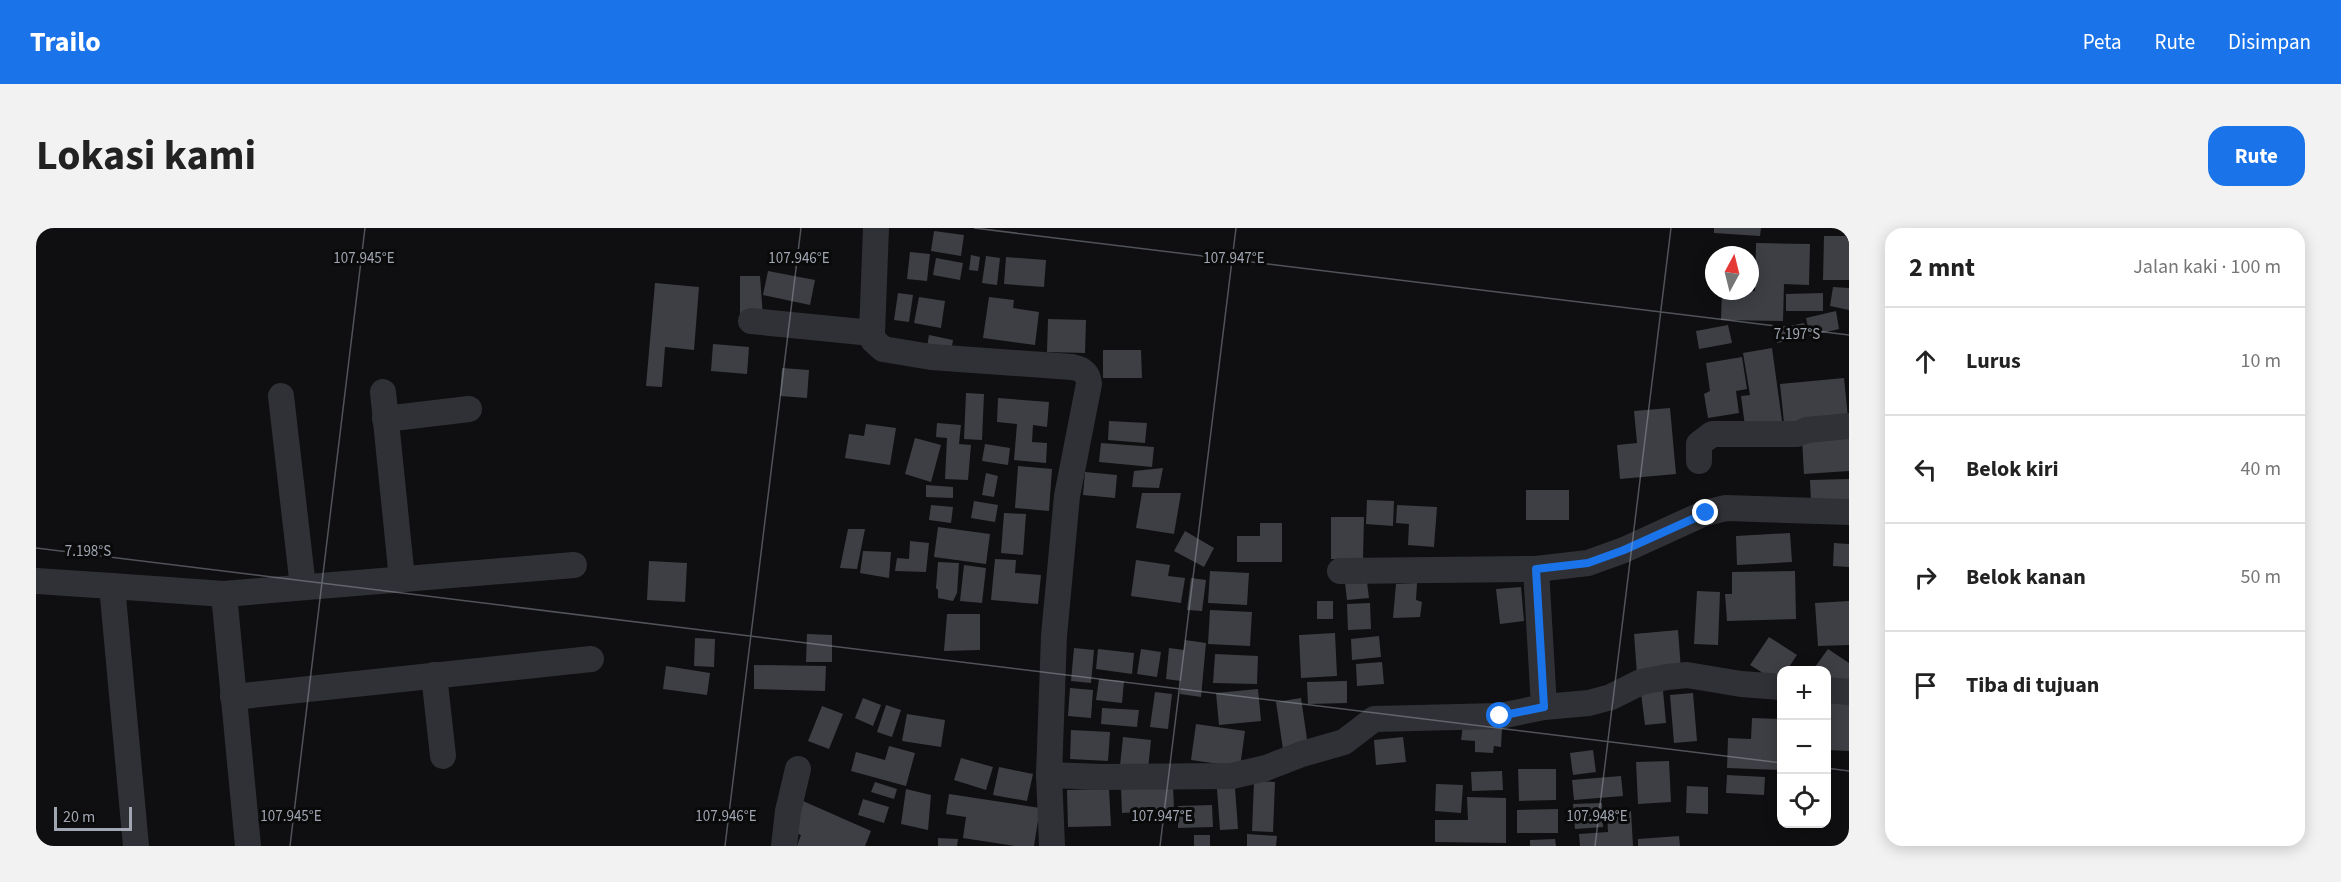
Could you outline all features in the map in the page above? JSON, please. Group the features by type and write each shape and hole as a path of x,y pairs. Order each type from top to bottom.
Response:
{"street":[{"path":"876,228 872,333 873,340 883,349 931,357 1072,367 1085,371 1088,377 1089,384 1066,496 1054,636 1049,775 1052,846"},
{"path":"751,321 872,333"},
{"path":"383,392 402,579"},
{"path":"281,396 303,587"},
{"path":"386,419 469,409"},
{"path":"1699,461 1699,444 1712,434 1797,434 1807,430 1849,426"},
{"path":"1340,571 1536,569 1588,563 1624,550 1706,513 1726,508 1849,513"},
{"path":"36,581 224,594 574,565"},
{"path":"1536,569 1544,707"},
{"path":"112,586 136,846"},
{"path":"224,594 248,846"},
{"path":"233,697 591,658"},
{"path":"435,675 443,756"},
{"path":"1049,775 1232,776 1266,768 1302,754 1344,742 1374,719 1500,716 1544,707 1589,703 1611,697 1641,682 1687,675 1742,684 1777,687"},
{"path":"1831,690 1849,692"},
{"path":"784,846 788,811 798,769"}],"building":[{"path":"1714,228 1761,228 1760,236 1714,233"},
{"path":"934,231 964,235 961,256 931,251"},
{"path":"1824,236 1849,236 1849,280 1823,280"},
{"path":"1756,243 1810,244 1809,285 1784,284 1783,321 1721,320 1722,300 1759,300 1759,246 1756,246"},
{"path":"910,252 930,254 927,281 907,279"},
{"path":"971,255 980,257 978,271 969,270"},
{"path":"986,256 1000,258 997,285 982,283"},
{"path":"1006,257 1046,260 1044,287 1004,284"},
{"path":"936,258 963,263 960,280 933,275"},
{"path":"768,271 815,280 810,305 763,295"},
{"path":"740,276 760,276 763,317 740,317"},
{"path":"655,283 699,287 694,350 665,347 662,387 646,386"},
{"path":"1833,287 1849,288 1849,310 1830,306"},
{"path":"898,293 913,295 909,322 894,320"},
{"path":"1823,293 1823,311 1786,311 1786,294"},
{"path":"919,297 945,301 941,328 914,323"},
{"path":"989,297 1014,300 1013,308 1039,312 1035,345 983,338"},
{"path":"1836,311 1839,329 1810,336 1806,318"},
{"path":"1048,319 1086,320 1085,353 1047,352"},
{"path":"1804,323 1807,336 1777,343 1774,329"},
{"path":"1728,325 1732,343 1699,349 1696,331"},
{"path":"929,335 953,340 951,352 927,347"},
{"path":"713,344 749,347 747,374 711,371"},
{"path":"1772,348 1782,421 1745,426 1741,396 1750,395 1743,353"},
{"path":"1103,350 1141,350 1142,378 1103,378"},
{"path":"1742,357 1747,389 1736,391 1739,413 1708,418 1704,394 1710,391 1706,363"},
{"path":"782,368 809,370 807,398 780,396"},
{"path":"1844,378 1848,418 1784,423 1780,384"},
{"path":"966,393 984,394 982,440 964,439"},
{"path":"998,398 1049,402 1047,427 1033,425 1032,442 1047,443 1046,463 1014,460 1017,424 997,422"},
{"path":"1670,408 1676,474 1620,479 1617,445 1637,443 1634,411"},
{"path":"1109,421 1147,423 1145,443 1108,440"},
{"path":"937,423 961,425 959,444 971,445 968,480 945,479 947,438 936,437"},
{"path":"866,424 896,428 890,465 845,458 849,434 864,436"},
{"path":"1849,437 1849,471 1804,474 1802,439"},
{"path":"915,438 941,445 931,482 905,474"},
{"path":"1101,443 1154,447 1152,467 1099,462"},
{"path":"985,444 1010,448 1008,465 982,461"},
{"path":"1018,466 1052,469 1049,511 1015,508"},
{"path":"1163,468 1159,488 1132,487 1134,471"},
{"path":"1085,472 1117,475 1115,498 1083,495"},
{"path":"986,473 998,476 994,497 982,495"},
{"path":"1849,479 1849,500 1811,502 1810,480"},
{"path":"926,485 953,487 953,498 926,497"},
{"path":"1526,490 1569,490 1569,520 1526,520"},
{"path":"1142,493 1181,493 1174,534 1136,528"},
{"path":"1367,500 1394,501 1393,526 1366,524"},
{"path":"974,501 998,505 995,522 971,518"},
{"path":"931,505 953,507 951,523 929,520"},
{"path":"1397,505 1437,507 1434,547 1408,545 1409,524 1396,523"},
{"path":"1004,513 1026,514 1023,555 1001,553"},
{"path":"1331,517 1364,517 1363,560 1331,559"},
{"path":"1260,523 1282,523 1282,562 1237,562 1237,536 1260,536"},
{"path":"938,527 990,534 986,564 934,557"},
{"path":"848,529 865,529 857,569 840,568"},
{"path":"1185,531 1214,548 1204,567 1174,551"},
{"path":"1790,533 1792,562 1737,565 1736,536"},
{"path":"910,541 929,543 926,572 895,571 897,558 909,559"},
{"path":"1834,543 1849,544 1849,567 1833,566"},
{"path":"863,551 891,552 889,578 860,573"},
{"path":"995,559 1016,560 1015,573 1041,575 1038,604 991,600"},
{"path":"1136,560 1170,565 1168,576 1185,578 1181,603 1131,596"},
{"path":"649,561 687,563 685,602 647,600"},
{"path":"938,562 959,563 957,593 953,601 938,598 936,588"},
{"path":"964,565 986,568 982,603 960,601"},
{"path":"1210,571 1249,573 1247,605 1208,603"},
{"path":"1795,571 1796,619 1727,621 1725,594 1732,594 1732,572"},
{"path":"1191,578 1206,580 1202,611 1187,610"},
{"path":"1367,582 1369,598 1347,600 1345,583"},
{"path":"1417,583 1416,600 1422,602 1420,617 1393,618 1396,584"},
{"path":"1521,587 1524,621 1500,624 1496,589"},
{"path":"1697,591 1720,592 1718,645 1694,644"},
{"path":"1317,601 1333,601 1333,619 1317,619"},
{"path":"1849,601 1849,645 1818,646 1815,603"},
{"path":"1370,603 1371,629 1348,630 1347,604"},
{"path":"1210,610 1252,612 1250,646 1208,644"},
{"path":"947,614 980,614 980,650 944,651"},
{"path":"1678,630 1681,670 1637,674 1634,634"},
{"path":"1335,633 1337,676 1301,678 1299,635"},
{"path":"807,634 832,635 832,662 806,662"},
{"path":"1379,636 1381,657 1352,660 1351,639"},
{"path":"1769,637 1797,655 1790,666 1777,666 1777,682 1750,665"},
{"path":"695,638 715,639 714,667 694,666"},
{"path":"1185,640 1206,643 1201,697 1180,694 1181,681 1166,679 1169,648 1184,650"},
{"path":"1074,648 1094,650 1091,683 1071,681"},
{"path":"1098,649 1134,653 1132,674 1096,669"},
{"path":"1141,649 1161,652 1157,677 1137,674"},
{"path":"1828,649 1849,663 1849,679 1844,686 1831,678 1831,666 1816,666"},
{"path":"1215,654 1258,656 1257,684 1213,683"},
{"path":"1382,662 1384,684 1357,686 1356,664"},
{"path":"754,665 826,666 825,691 754,689"},
{"path":"666,666 710,673 707,695 663,689"},
{"path":"1099,679 1124,681 1122,703 1096,700"},
{"path":"1347,681 1347,703 1308,704 1307,682"},
{"path":"1070,688 1093,690 1091,718 1068,716"},
{"path":"1258,689 1261,721 1219,725 1216,693"},
{"path":"1663,691 1666,723 1645,725 1641,693"},
{"path":"1155,692 1172,694 1168,729 1150,727"},
{"path":"1693,693 1697,741 1674,743 1670,695"},
{"path":"863,698 881,705 873,726 855,718"},
{"path":"1301,698 1308,746 1283,749 1276,702"},
{"path":"1831,699 1849,700 1849,751 1831,750"},
{"path":"886,705 901,710 892,737 877,732"},
{"path":"822,706 843,714 829,749 808,741"},
{"path":"1102,708 1139,710 1137,727 1101,724"},
{"path":"907,714 945,720 941,747 902,741"},
{"path":"1752,718 1777,719 1777,770 1727,768 1728,738 1751,739"},
{"path":"1196,724 1245,731 1240,767 1191,760"},
{"path":"1463,725 1502,729 1501,747 1494,746 1493,753 1475,752 1475,741 1461,740"},
{"path":"1071,730 1110,732 1108,761 1070,759"},
{"path":"1123,737 1151,740 1148,769 1120,766"},
{"path":"1403,737 1406,762 1376,765 1374,740"},
{"path":"889,746 915,753 906,786 851,771 856,752 885,760"},
{"path":"1593,750 1596,772 1573,775 1570,753"},
{"path":"961,758 993,767 986,790 954,780"},
{"path":"1669,761 1671,802 1638,804 1636,762"},
{"path":"999,767 1033,774 1027,801 993,795"},
{"path":"1518,769 1556,769 1556,800 1519,801"},
{"path":"1502,771 1503,790 1472,791 1471,772"},
{"path":"1727,775 1765,777 1764,795 1726,793"},
{"path":"1621,776 1623,796 1574,800 1572,780"},
{"path":"1254,781 1275,782 1273,832 1252,831"},
{"path":"875,782 897,789 894,799 871,792"},
{"path":"1436,784 1463,785 1461,813 1435,811"},
{"path":"1173,785 1174,810 1122,813 1121,788"},
{"path":"1687,786 1708,787 1708,814 1686,813"},
{"path":"1235,788 1238,829 1220,830 1217,789"},
{"path":"906,789 931,795 928,830 901,824"},
{"path":"1109,789 1111,826 1068,827 1067,790"},
{"path":"949,794 1040,808 1034,846 1015,846 963,838 966,817 946,814"},
{"path":"1467,797 1506,798 1506,843 1435,842 1435,820 1468,820"},
{"path":"863,799 889,807 884,823 858,815"},
{"path":"803,801 871,831 865,846 797,846 801,835 790,831"},
{"path":"1602,803 1603,827 1575,829 1573,804"},
{"path":"1212,805 1213,827 1178,828 1178,806"},
{"path":"1558,809 1558,833 1517,833 1517,810"},
{"path":"1631,811 1633,846 1580,846 1579,834 1608,832 1607,812"},
{"path":"1247,834 1277,836 1276,846 1247,846"},
{"path":"1194,835 1210,835 1210,846 1194,846"},
{"path":"1679,836 1680,846 1638,846 1638,839"},
{"path":"938,838 958,839 957,846 938,846"},
{"path":"1555,839 1556,846 1530,846 1530,840"}],"route":[{"path":"1500,716 1544,707 1536,569 1588,563 1624,550 1706,513"}]}
